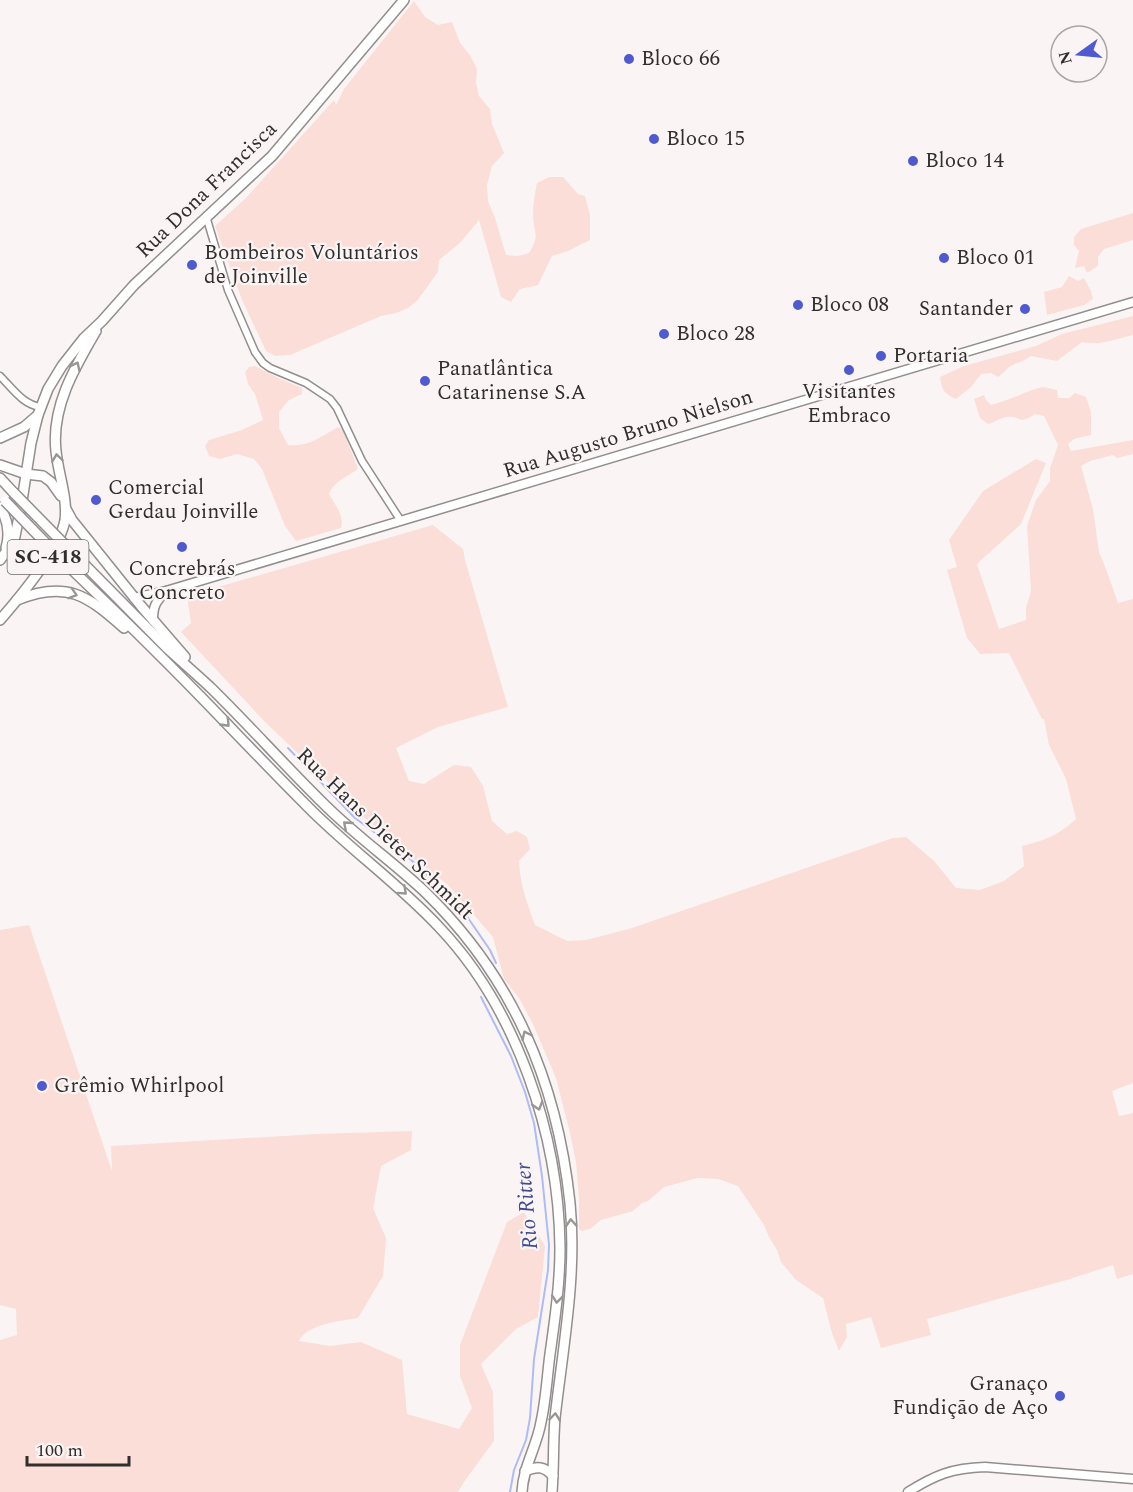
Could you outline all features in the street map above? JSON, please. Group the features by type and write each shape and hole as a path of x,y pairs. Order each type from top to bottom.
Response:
{"main road":[{"name":"Rua Dona Francisca","path":"2,557 14,541 31,443 39,411 48,388 62,366 84,338 134,285 272,156 404,0"},
{"name":"Rua Augusto Bruno Nielson","path":"134,598 166,591 1133,302"},
{"name":"Rua Dona Francisca","path":"0,620 54,548 62,532 65,519 64,503 55,435 58,415 70,380 102,321"},
{"path":"0,438 24,427 39,411 51,409 58,415"},
{"path":"0,465 26,474 43,476 51,482 72,520 134,598 210,687"},
{"name":"Rua Hans Dieter Schmidt","path":"0,478 327,807 413,881 457,925 494,975 517,1016 528,1039 555,1115 566,1171 572,1228 570,1285 555,1423 552,1492"},
{"path":"2,502 8,527 8,539 2,557"},
{"name":"Rua Hans Dieter Schmidt","path":"2,502 126,621 317,817 399,887 441,928 464,955 504,1021 518,1050 539,1109 548,1146 557,1205 560,1247 556,1306 541,1424 525,1471 522,1492"},
{"path":"17,600 29,595 57,590 73,592 88,599 100,606 200,696"},
{"path":"153,620 156,601 166,591"},
{"path":"525,1471 534,1467 543,1468 553,1476"},
{"path":"908,1492 945,1472 971,1467 1133,1479"}],"street":[{"path":"206,216 228,290 255,352 270,368 306,383 323,394 337,408 362,460 402,521"},
{"path":"0,376 39,411"}],"shaded area":[{"path":"414,1 425,17 438,25 452,22 460,43 470,55 477,69 476,83 479,96 490,109 492,124 504,153 492,166 487,185 488,201 506,255 518,256 529,253 533,247 536,237 533,210 537,183 549,177 563,177 578,194 585,196 590,215 590,240 552,256 538,285 520,289 511,302 501,297 479,220 460,243 439,260 438,272 417,301 408,308 381,316 290,355 275,356 266,351 242,300 215,226 246,198 334,100 336,105 344,89"},
{"path":"1133,213 1133,240 1104,249 1098,257 1098,266 1087,273 1084,266 1075,268 1079,251 1074,245 1074,237 1081,229"},
{"path":"1069,276 1078,281 1084,278 1093,299 1084,305 1047,315 1044,292 1062,287"},
{"path":"1133,316 1133,335 1101,343 1082,342 1057,361 1031,356 1009,367 998,377 991,373 981,374 971,387 956,399 943,389 940,377 964,366 1036,346 1062,334"},
{"path":"255,366 302,388 302,394 289,400 279,412 279,428 288,445 308,443 338,427 343,430 358,469 337,482 329,494 342,519 341,528 296,541 285,526 262,469 254,459 237,454 220,459 209,456 205,446 209,440 242,430 263,420 245,372 249,367"},
{"path":"1043,387 1057,390 1058,398 1069,398 1075,393 1086,397 1091,412 1091,435 1074,439 1068,444 1071,451 1133,440 1133,454 1117,458 1113,455 1090,461 1081,466 1093,509 1099,552 1118,603 1133,599 1133,1083 1112,1091 1119,1116 1133,1113 1133,1274 1117,1279 1113,1265 927,1319 931,1335 881,1348 871,1317 846,1324 847,1337 839,1351 823,1298 796,1280 781,1262 764,1225 738,1186 718,1179 698,1178 664,1187 633,1211 601,1220 590,1229 582,1231 579,1229 576,1162 556,1078 533,1024 519,998 504,979 493,937 448,885 349,807 329,783 265,722 181,632 191,623 187,596 433,525 463,549 508,707 438,727 396,748 409,781 424,784 454,765 471,767 483,786 492,821 507,834 517,831 527,837 530,849 519,861 524,893 535,925 567,941 586,940 632,928 893,838 906,837 934,861 956,888 980,890 1004,881 1024,866 1022,846 1051,837 1076,819 1066,779 1049,745 1044,719 1009,653 980,654 967,638 947,570 957,567 949,540 983,491 1036,459 1046,463 1021,524 977,564 999,629 1026,620 1026,608 1031,591 1027,526 1036,500 1050,481 1050,468 1058,445 1044,416 1035,414 1022,420 1007,417 988,424 980,418 974,399 984,395 991,405"},
{"path":"29,925 112,1171 111,1146 412,1131 411,1150 381,1166 373,1208 386,1238 383,1276 358,1318 317,1327 303,1335 299,1341 330,1346 361,1342 402,1360 407,1414 459,1429 472,1408 460,1376 460,1345 507,1222 524,1212 545,1246 538,1317 516,1329 481,1364 493,1392 494,1441 458,1492 0,1492 0,1340 17,1335 16,1309 0,1305 0,930"}],"waterway":[{"name":"Rio Ritter","path":"288,748 355,818 408,857 435,882 466,915 490,950 496,963"},
{"name":"Rio Ritter","path":"481,997 511,1056 534,1123 549,1245 548,1270 534,1359 530,1418 526,1440 514,1470 510,1492"}],"place":[{"name":"Bloco 66","path":"629,59"},
{"name":"Bloco 15","path":"654,139"},
{"name":"Bloco 14","path":"913,161"},
{"name":"Bloco 01","path":"944,258"},
{"name":"Bombeiros Voluntários de Joinville","path":"192,265"},
{"name":"Bloco 08","path":"798,305"},
{"name":"Santander","path":"1025,309"},
{"name":"Bloco 28","path":"664,334"},
{"name":"Portaria","path":"881,356"},
{"name":"Visitantes Embraco","path":"849,370"},
{"name":"Panatlântica Catarinense S.A","path":"425,381"},
{"name":"Comercial Gerdau Joinville","path":"96,500"},
{"name":"Concrebrás Concreto","path":"182,547"},
{"name":"Grêmio Whirlpool","path":"42,1086"},
{"name":"Granaço Fundição de Aço","path":"1060,1396"}]}
